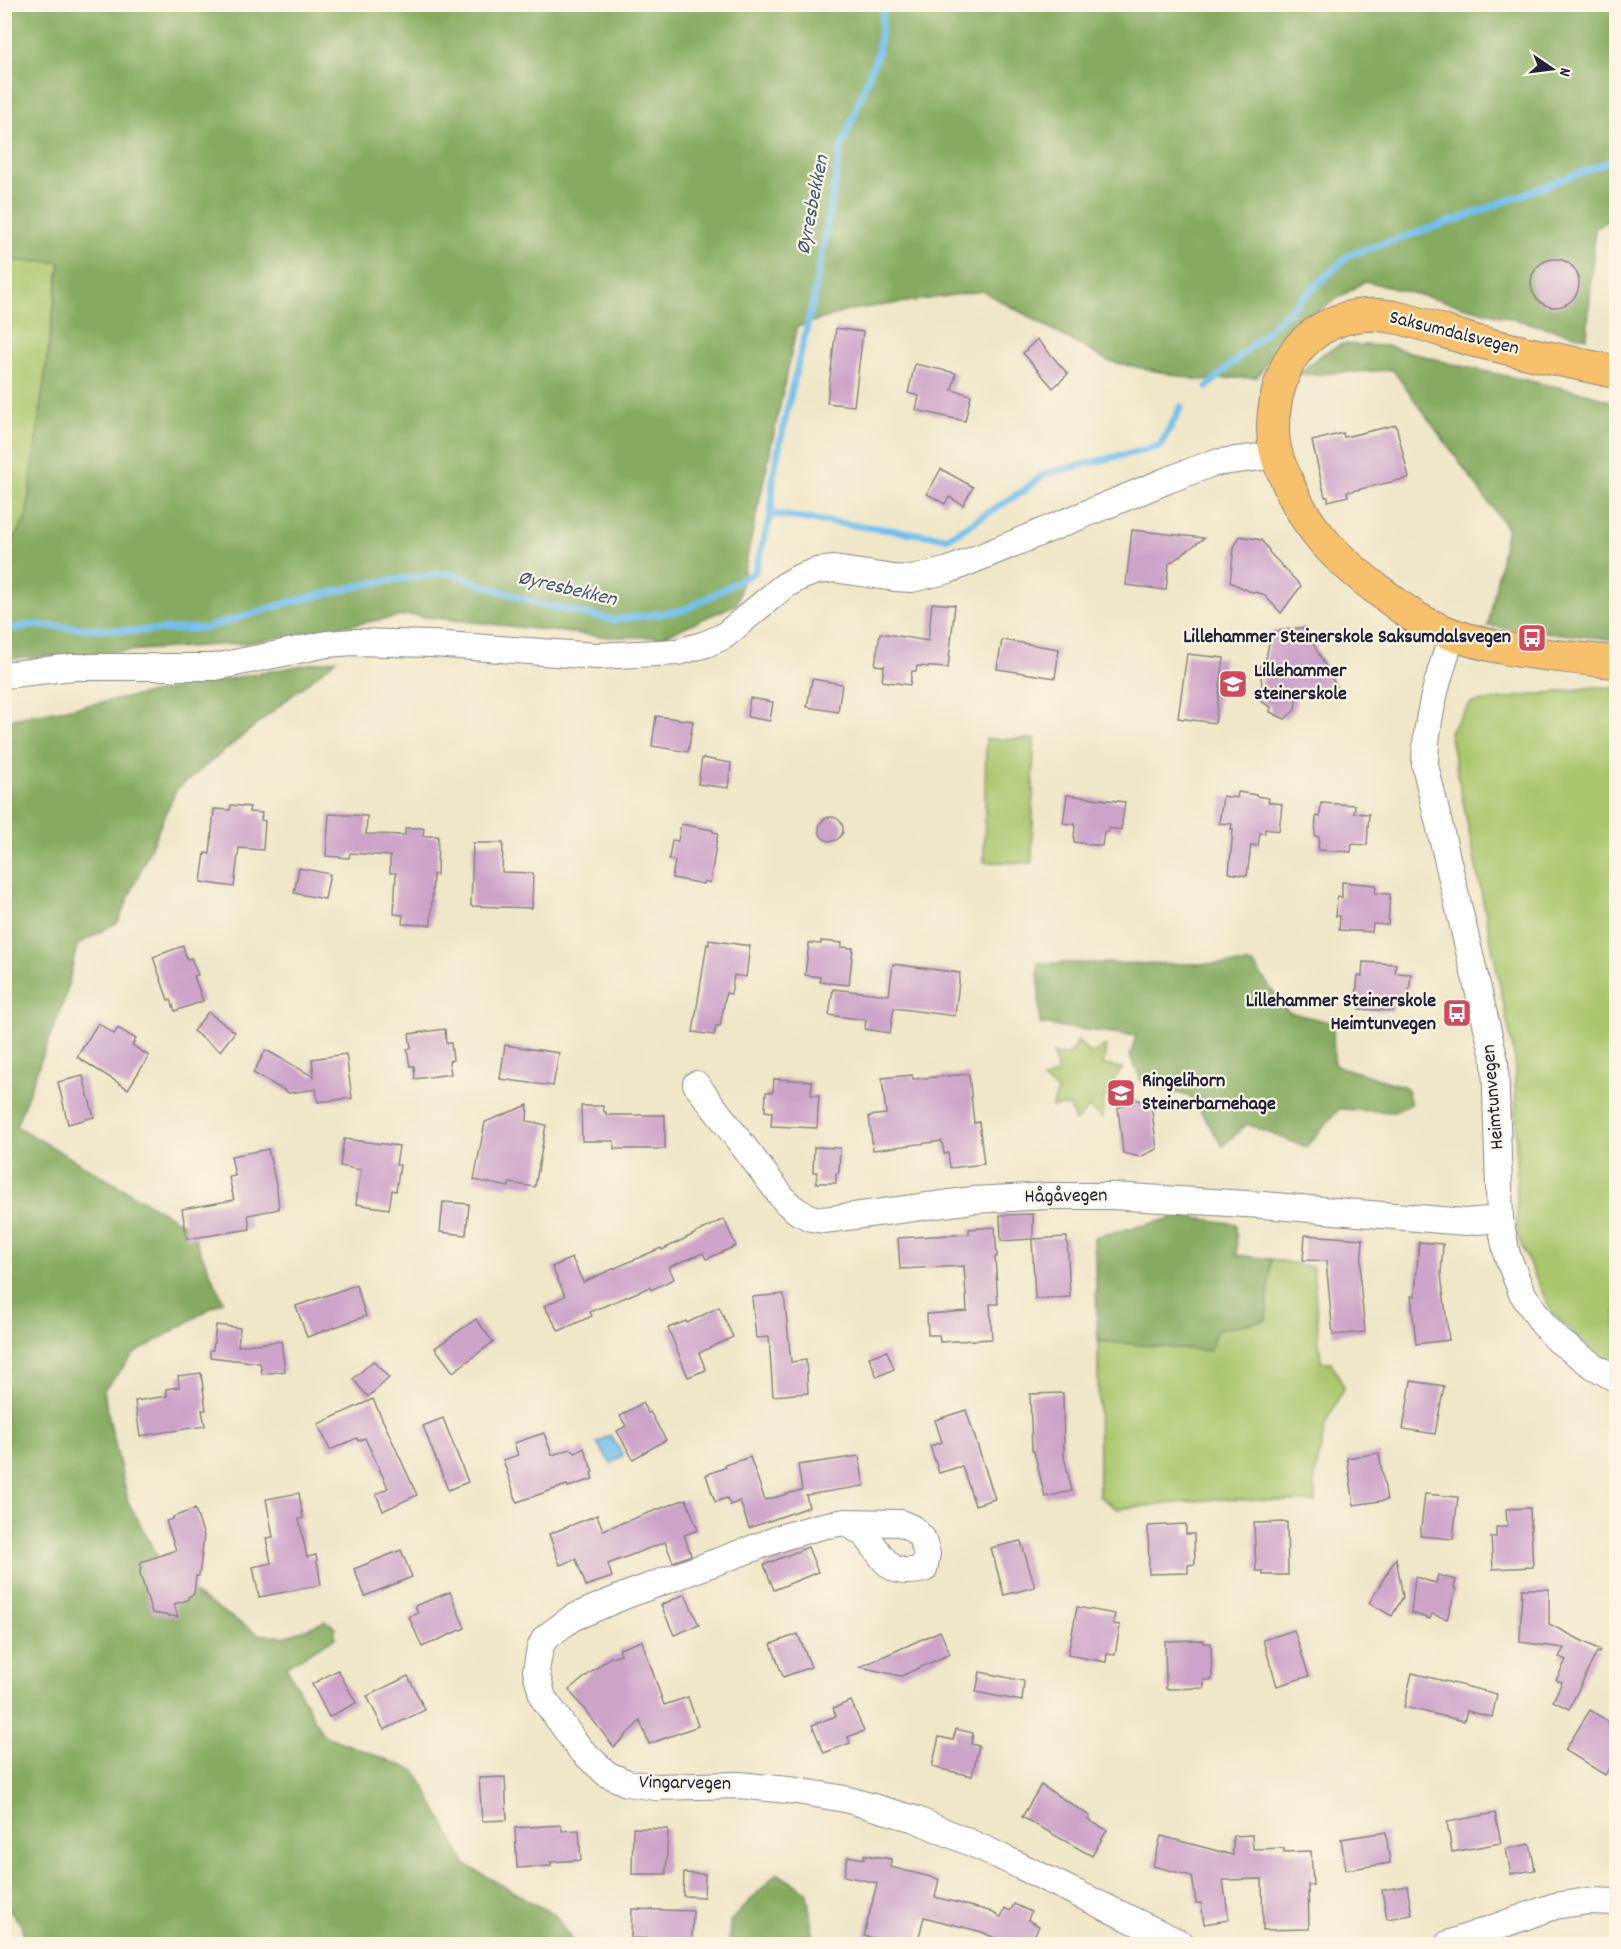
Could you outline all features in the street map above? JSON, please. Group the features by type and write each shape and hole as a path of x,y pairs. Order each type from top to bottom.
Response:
{"main road":[{"name":"Saksumdalsvegen","path":"1617,372 1473,340 1398,318 1377,315 1356,316 1332,324 1311,335 1295,351 1278,389 1274,410 1276,455 1295,501 1308,524 1334,554 1356,574 1413,616 1452,635 1558,656 1617,662"}],"street":[{"path":"4,675 73,667 215,667 327,644 352,642 432,644 597,656 678,652 724,636 784,586 817,571 834,569 912,579 932,575 1213,463 1276,455"},
{"name":"Heimtunvegen","path":"1452,635 1430,712 1425,738 1425,765 1495,1061 1500,1219 1507,1255 1522,1293 1543,1324 1560,1341 1592,1365 1617,1379"},
{"name":"Hågåvegen","path":"696,1084 786,1202 811,1218 824,1220 846,1218 973,1200 1048,1196 1112,1196 1263,1205 1465,1222 1500,1219"},
{"name":"Vingarvegen","path":"845,1522 786,1536 624,1596 572,1618 545,1638 540,1648 536,1671 543,1698 580,1749 608,1774 627,1783 656,1787 739,1785 797,1791 845,1799 906,1816 987,1850 1182,1944"},
{"path":"1448,1944 1555,1906 1588,1900 1617,1902"}],"green space":[{"path":"5,4 1616,5 1616,216 1595,228 1587,338 1365,281 1290,328 1257,377 1199,380 1108,361 983,291 850,310 797,327 737,604 662,637 608,637 408,615 247,643 5,659 5,554 26,519 60,262 5,261"},
{"path":"5,261 60,261 26,519 5,554"},
{"path":"1341,344 1389,346 1452,364 1590,394 1616,403 1616,640 1488,626 1507,528 1393,370 1297,375 1319,356"},
{"path":"337,659 176,790 118,922 77,945 66,995 16,1126 190,1228 223,1301 134,1354 103,1391 128,1501 168,1577 258,1634 284,1637 326,1621 335,1627 335,1638 286,1666 323,1735 416,1771 466,1865 555,1915 574,1944 26,1944 21,1924 5,1905 5,720"},
{"path":"1595,687 1616,688 1616,1366 1588,1347 1551,1312 1517,1235 1515,1060 1449,732 1471,703"},
{"path":"986,739 1034,739 1032,863 984,862"},
{"path":"1038,963 1253,964 1288,1012 1333,1023 1334,1065 1406,1087 1411,1104 1394,1112 1339,1109 1306,1147 1247,1124 1223,1146 1191,1097 1142,1082 1130,1056 1136,1036 1040,1024"},
{"path":"1078,1041 1090,1054 1106,1046 1103,1065 1123,1068 1113,1081 1122,1097 1103,1097 1103,1118 1089,1108 1075,1122 1070,1106 1052,1107 1058,1091 1043,1080 1058,1073 1053,1054 1069,1055"},
{"path":"1181,1216 1236,1224 1237,1255 1271,1259 1266,1320 1217,1330 1209,1351 1098,1341 1094,1237"},
{"path":"1271,1259 1313,1267 1321,1362 1331,1362 1344,1387 1325,1426 1315,1476 1315,1502 1216,1499 1117,1509 1099,1496 1098,1341 1209,1350 1217,1330 1266,1320"},
{"path":"777,1873 807,1892 813,1936 806,1944 729,1944 730,1921"}],"water":[{"path":"610,1435 623,1455 611,1464 597,1443"}],"building":[{"path":"1550,259 1560,259 1575,269 1579,283 1578,292 1569,303 1560,307 1550,307 1535,297 1531,288 1531,278 1541,263"},
{"path":"836,328 863,332 854,406 827,403"},
{"path":"1037,339 1068,374 1053,388 1023,353"},
{"path":"915,364 956,373 952,390 971,395 965,421 916,410 919,396 908,393"},
{"path":"1396,425 1409,478 1347,492 1348,496 1328,501 1328,497 1325,497 1312,441 1343,433 1344,437"},
{"path":"941,469 973,487 963,505 949,497 945,504 927,494"},
{"path":"1132,530 1204,538 1169,564 1166,590 1126,585"},
{"path":"1240,536 1261,540 1269,552 1301,586 1281,613 1263,594 1249,591 1230,582 1234,547"},
{"path":"932,603 955,605 948,668 917,666 916,671 912,671 910,685 882,681 884,666 875,665 880,633 928,641"},
{"path":"1305,628 1342,697 1297,693 1295,710 1285,719 1270,712 1271,707 1260,701 1262,685 1260,667 1266,659 1271,632"},
{"path":"1002,640 1059,649 1055,678 997,669"},
{"path":"1187,654 1224,658 1215,723 1178,718"},
{"path":"812,679 842,684 838,712 807,707"},
{"path":"750,698 773,702 770,721 747,717"},
{"path":"656,716 693,721 688,752 652,746"},
{"path":"702,758 731,763 728,788 698,784"},
{"path":"1238,792 1269,798 1268,802 1282,804 1279,831 1265,829 1265,833 1260,833 1258,846 1251,845 1247,876 1229,873 1232,824 1219,823 1223,796 1237,798"},
{"path":"1067,795 1125,802 1121,830 1109,828 1108,832 1104,832 1102,846 1074,842 1075,824 1063,823"},
{"path":"1321,803 1355,805 1354,813 1369,814 1367,845 1352,844 1351,852 1318,850 1319,837 1315,836 1316,816 1320,817"},
{"path":"231,805 250,807 249,812 262,813 261,820 265,821 263,850 239,848 234,887 201,882 205,853 210,854 214,809 230,810"},
{"path":"329,814 367,816 366,834 405,835 405,828 424,828 423,836 438,836 437,875 433,874 431,925 402,924 403,915 394,914 396,873 390,873 390,856 350,853 349,858 326,856"},
{"path":"831,817 839,821 843,829 839,837 831,841 823,837 819,829 823,821"},
{"path":"681,824 718,833 710,883 704,881 703,884 672,878 675,861 669,860 672,840 678,841"},
{"path":"473,843 503,843 502,872 533,873 532,908 471,906"},
{"path":"299,868 330,874 325,899 294,893"},
{"path":"1342,882 1376,885 1375,893 1390,894 1388,925 1373,924 1372,932 1339,930 1340,916 1336,916 1337,896 1342,897"},
{"path":"709,940 750,946 746,977 734,975 731,994 726,993 720,1026 716,1026 714,1035 693,1032"},
{"path":"821,941 842,943 841,947 853,948 849,985 820,982 820,977 805,975 809,943 821,944"},
{"path":"183,946 187,959 191,958 198,975 194,976 203,1001 175,1011 171,1000 168,1000 153,957"},
{"path":"1363,962 1396,964 1395,973 1411,974 1408,1005 1393,1004 1393,1011 1359,1009 1361,996 1356,996 1358,976 1362,976"},
{"path":"893,964 960,973 955,1016 894,1008 890,1033 865,1029 866,1020 829,1015 833,989 889,995"},
{"path":"208,1012 235,1032 220,1051 193,1031"},
{"path":"98,1023 114,1034 118,1028 136,1039 132,1045 149,1056 128,1089 77,1057"},
{"path":"445,1029 446,1043 451,1043 453,1060 449,1061 451,1074 415,1079 414,1066 410,1066 407,1049 411,1048 409,1034"},
{"path":"505,1045 559,1053 553,1086 500,1079"},
{"path":"266,1050 314,1077 312,1059 346,1054 352,1098 318,1102 316,1089 289,1093 253,1073"},
{"path":"969,1074 974,1123 979,1122 984,1164 950,1168 948,1153 944,1154 942,1141 873,1150 869,1116 886,1114 882,1078 912,1075 913,1079"},
{"path":"83,1076 94,1117 68,1124 58,1082"},
{"path":"774,1079 812,1081 811,1095 819,1095 817,1128 771,1126 772,1112 765,1111 766,1092 773,1092"},
{"path":"1134,1099 1151,1104 1157,1149 1140,1157 1123,1153 1118,1108"},
{"path":"528,1105 527,1121 546,1125 535,1187 510,1183 508,1187 474,1180 485,1122"},
{"path":"581,1106 603,1106 606,1115 665,1115 665,1149 614,1149 614,1141 582,1141"},
{"path":"344,1139 399,1146 396,1165 400,1165 396,1191 392,1190 389,1209 356,1204 361,1170 340,1166"},
{"path":"814,1147 840,1148 839,1173 836,1173 836,1183 816,1183 817,1172 813,1172"},
{"path":"268,1149 279,1209 248,1215 250,1229 187,1239 182,1209 234,1200 229,1177 235,1176 231,1156"},
{"path":"443,1202 469,1204 466,1235 440,1232"},
{"path":"1033,1214 1033,1239 1067,1237 1070,1297 1035,1299 1032,1239 1001,1241 1000,1215"},
{"path":"724,1219 736,1246 706,1259 703,1253 669,1267 674,1279 651,1290 650,1287 590,1312 592,1316 559,1331 544,1306 565,1296 552,1267 572,1258 583,1282 661,1248 662,1250"},
{"path":"995,1227 998,1304 990,1304 992,1339 940,1342 939,1335 928,1335 927,1314 967,1311 964,1266 900,1269 898,1238 969,1234 969,1229"},
{"path":"1305,1235 1363,1239 1360,1281 1365,1332 1333,1335 1326,1261 1303,1260"},
{"path":"1419,1242 1443,1244 1441,1274 1449,1340 1416,1344 1411,1296 1415,1296"},
{"path":"356,1285 366,1316 307,1337 296,1306"},
{"path":"784,1294 791,1362 806,1360 808,1393 773,1396 769,1337 756,1338 752,1297"},
{"path":"719,1307 733,1337 699,1353 706,1370 688,1377 668,1328 686,1321 687,1323"},
{"path":"476,1319 493,1342 453,1372 435,1348"},
{"path":"216,1325 240,1328 238,1346 281,1341 285,1371 262,1374 260,1363 210,1357"},
{"path":"887,1351 894,1369 877,1377 869,1357"},
{"path":"373,1361 389,1378 368,1397 353,1379"},
{"path":"201,1373 206,1410 202,1410 205,1426 140,1436 135,1401 167,1396 166,1389 179,1387 178,1376"},
{"path":"1411,1381 1444,1386 1435,1434 1403,1429"},
{"path":"1063,1393 1064,1457 1072,1491 1045,1497 1034,1451 1032,1451 1030,1394"},
{"path":"373,1399 417,1495 383,1511 376,1494 388,1488 365,1438 358,1441 357,1438 330,1450 318,1424"},
{"path":"642,1403 648,1413 650,1412 666,1440 633,1459 617,1431 626,1426 620,1416"},
{"path":"966,1410 995,1499 975,1505 962,1466 939,1473 930,1446 942,1442 935,1420"},
{"path":"443,1418 468,1482 448,1490 423,1426"},
{"path":"544,1433 552,1455 571,1449 575,1453 584,1448 593,1472 591,1473 593,1479 517,1502 503,1460 518,1455 514,1443"},
{"path":"1379,1453 1387,1500 1354,1505 1347,1458"},
{"path":"859,1456 864,1486 806,1495 809,1507 749,1528 740,1501 730,1505 727,1498 715,1502 706,1475 726,1467 725,1465 750,1457 765,1500 802,1490 798,1465"},
{"path":"299,1493 303,1518 299,1519 307,1557 316,1555 321,1585 259,1597 253,1567 271,1563 266,1538 273,1537 266,1499"},
{"path":"1425,1494 1458,1497 1453,1539 1420,1536"},
{"path":"686,1499 698,1530 684,1535 691,1555 673,1562 665,1542 608,1564 612,1577 586,1586 576,1559 560,1565 549,1534 597,1515 603,1530"},
{"path":"1530,1508 1533,1567 1493,1569 1491,1537 1496,1537 1496,1527 1507,1527 1506,1509"},
{"path":"195,1509 204,1536 199,1576 196,1576 194,1594 188,1597 188,1600 174,1604 178,1617 152,1613 140,1574 141,1562 176,1550 166,1521"},
{"path":"1287,1522 1288,1575 1263,1575 1263,1571 1256,1571 1254,1523"},
{"path":"1186,1524 1186,1534 1194,1534 1195,1564 1188,1565 1188,1573 1149,1574 1148,1526"},
{"path":"1021,1541 1035,1587 1004,1595 991,1548"},
{"path":"808,1547 818,1572 774,1590 764,1565"},
{"path":"401,1550 412,1577 365,1596 354,1569"},
{"path":"1396,1558 1403,1597 1392,1616 1369,1603"},
{"path":"1438,1575 1456,1580 1454,1588 1456,1589 1447,1619 1432,1614 1430,1619 1411,1613 1415,1577 1436,1583"},
{"path":"1522,1589 1549,1589 1549,1624 1600,1650 1569,1709 1553,1701 1562,1682 1556,1680 1566,1660 1559,1657 1564,1648 1520,1642"},
{"path":"450,1592 465,1628 422,1647 409,1617 418,1613 415,1606"},
{"path":"685,1594 699,1625 674,1635 661,1605"},
{"path":"1077,1607 1115,1614 1113,1624 1120,1625 1115,1655 1107,1654 1106,1662 1068,1655"},
{"path":"1294,1630 1309,1676 1277,1686 1263,1640"},
{"path":"940,1631 950,1654 901,1676 860,1667"},
{"path":"798,1634 811,1667 783,1677 771,1644"},
{"path":"1204,1640 1203,1643 1211,1643 1212,1680 1204,1680 1204,1688 1166,1689 1165,1641"},
{"path":"642,1641 664,1705 688,1697 698,1726 649,1744 640,1721 614,1747 569,1690 609,1658 621,1654 619,1649"},
{"path":"338,1670 356,1703 329,1717 312,1684"},
{"path":"980,1672 1024,1681 1022,1701 976,1692"},
{"path":"1412,1673 1497,1694 1492,1717 1467,1711 1464,1721 1404,1707"},
{"path":"408,1676 425,1710 384,1730 367,1696"},
{"path":"851,1701 864,1731 848,1737 850,1743 824,1753 812,1725 836,1716 833,1708"},
{"path":"1590,1710 1617,1727 1617,1757 1605,1775 1565,1750"},
{"path":"956,1729 973,1733 971,1744 979,1746 972,1776 932,1767 939,1737 953,1740"},
{"path":"505,1777 507,1820 482,1821 479,1778"},
{"path":"1041,1785 1090,1816 1088,1820 1107,1830 1092,1856 1022,1817"},
{"path":"1495,1813 1501,1843 1452,1852 1447,1822"},
{"path":"561,1825 562,1831 579,1830 581,1860 551,1862 551,1866 517,1868 515,1828"},
{"path":"633,1828 668,1829 666,1874 632,1874"},
{"path":"1386,1832 1390,1863 1346,1870 1341,1839"},
{"path":"1252,1835 1253,1849 1284,1848 1284,1852 1311,1851 1313,1885 1308,1885 1309,1929 1263,1930 1262,1879 1223,1880 1229,1920 1204,1924 1201,1903 1196,1903 1192,1876 1153,1866 1161,1836 1233,1855 1233,1836"},
{"path":"1530,1844 1535,1870 1511,1874 1506,1849"},
{"path":"864,1855 891,1859 890,1867 939,1879 935,1897 989,1911 1001,1917 1005,1908 1010,1911 1014,1904 1031,1912 1028,1920 1039,1926 1030,1944 1007,1944 982,1932 924,1917 917,1944 900,1944 864,1936 877,1883 844,1876 848,1856 864,1859"},
{"path":"684,1873 705,1874 704,1897 683,1896"},
{"path":"1407,1886 1412,1915 1387,1919 1382,1890"},
{"path":"632,1909 693,1911 692,1940 631,1938"}],"waterway":[{"name":"Øyresbekken","path":"4,631 29,625 135,631 206,628 287,603 372,583 449,573 541,605 614,620 685,610 755,572 771,514 773,475 813,302 841,149 878,52 884,4"},
{"path":"1207,387 1349,255 1462,218 1616,159"},
{"path":"771,514 948,538 1023,491 1044,474 1160,446 1181,407"}],"place":[{"name":"Lillehammer Steinerskole Saksumdalsvegen","path":"1532,638"},
{"name":"Lillehammer steinerskole","path":"1233,684"},
{"name":"Lillehammer Steinerskole Heimtunvegen","path":"1457,1013"},
{"name":"Ringelihorn Steinerbarnehage","path":"1121,1093"}]}
